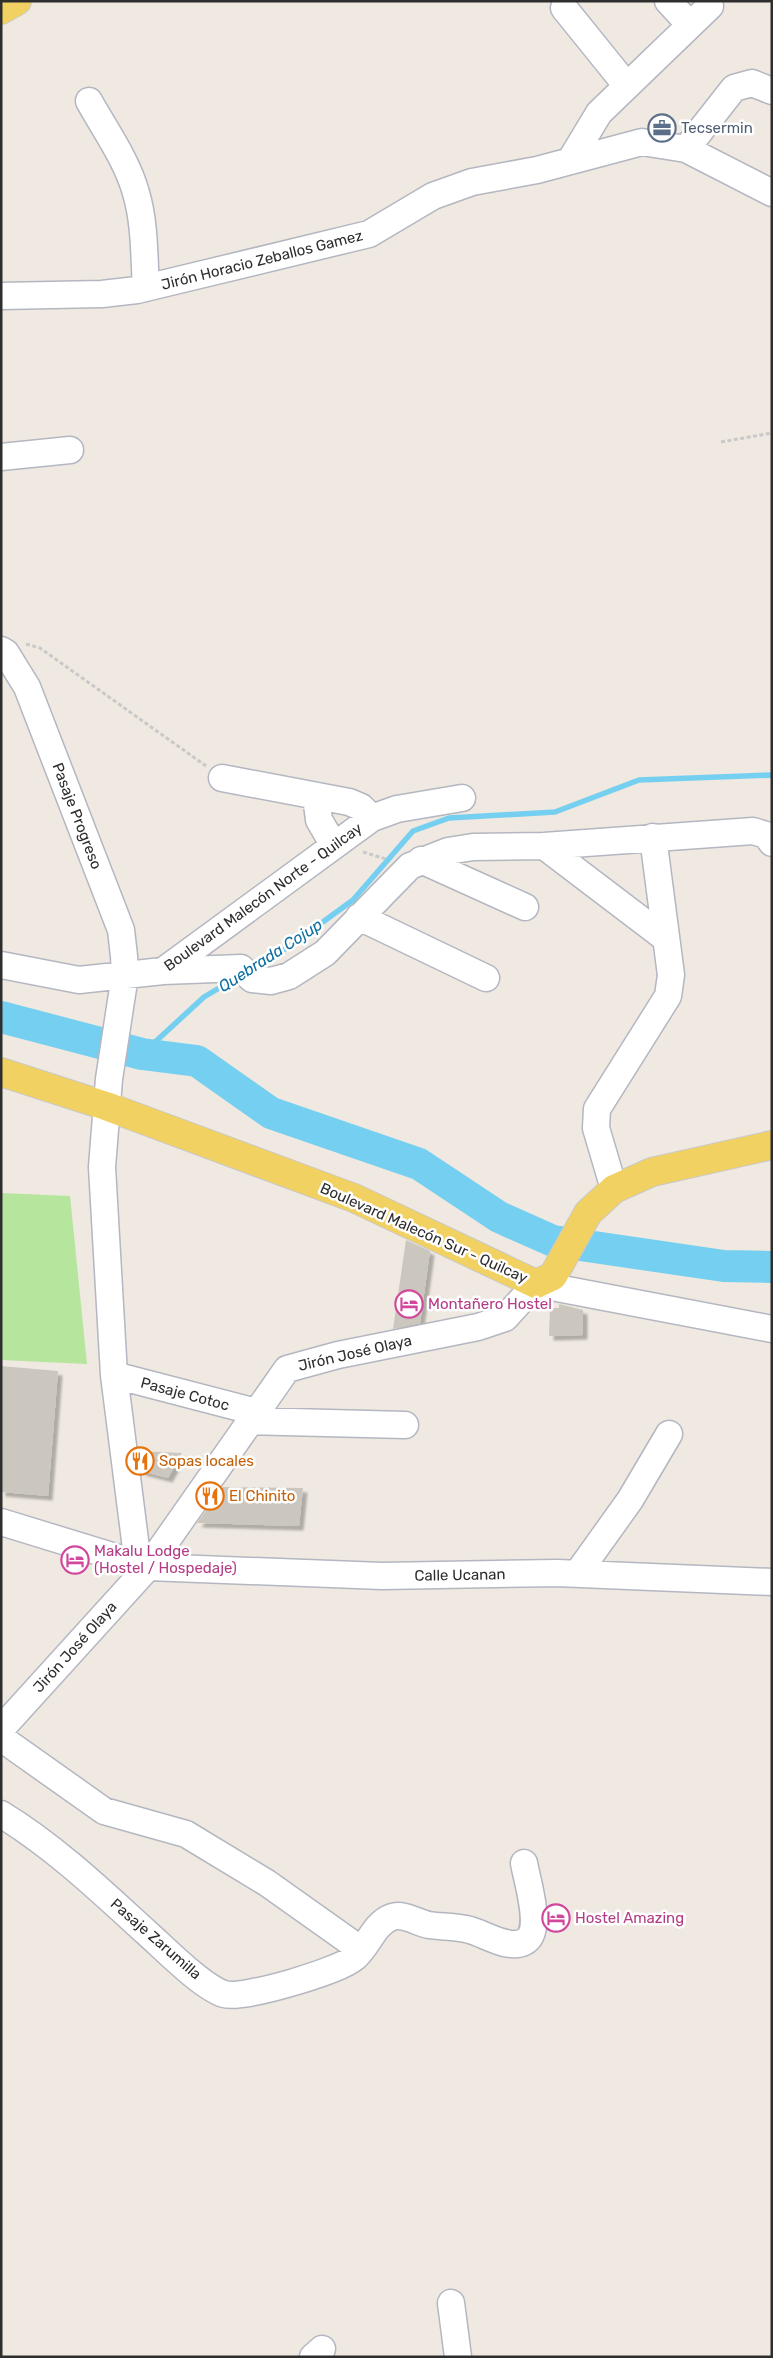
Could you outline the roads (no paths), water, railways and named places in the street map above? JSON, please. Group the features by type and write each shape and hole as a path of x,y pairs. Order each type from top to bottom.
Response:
{"main road":[{"path":"1,10 17,1"},
{"name":"Boulevard Malecón Sur - Quilcay","path":"1,1072 106,1106 354,1198 545,1280"},
{"path":"545,1280 588,1213 614,1188 652,1172 772,1145"}],"street":[{"path":"668,1 690,25"},
{"path":"570,161 598,112 710,6"},
{"path":"564,8 627,86"},
{"path":"686,149 734,88 752,83 772,92"},
{"path":"89,101 127,169 136,193 142,222 146,288"},
{"name":"Jirón Horacio Zeballos Gamez","path":"1,296 102,294 146,288 369,234 433,196 472,182 537,170 642,142 686,149 772,193"},
{"path":"1,457 70,450"},
{"name":"Pasaje Progreso","path":"10,649 27,687 120,930 123,987 106,1106"},
{"path":"222,778 350,802 361,807 372,818"},
{"path":"316,796 319,820 333,844"},
{"name":"Boulevard Malecón Norte - Quilcay","path":"1,965 123,987 163,971 333,844 372,818 397,809 462,798"},
{"path":"163,971 246,973 271,981 289,976 325,953 410,866 421,860 448,851 472,847 544,846 753,831 766,835 772,843"},
{"path":"614,1188 596,1128 597,1109 668,996 671,975 653,837"},
{"path":"544,846 665,938"},
{"path":"421,860 525,907"},
{"path":"359,917 486,978"},
{"path":"106,1106 102,1167 114,1375 143,1566"},
{"name":"Boulevard Malecón Sur - Quilcay","path":"545,1280 772,1329"},
{"name":"Jirón José Olaya","path":"3,1728 143,1566 287,1369 338,1355 478,1328 505,1318 545,1280"},
{"name":"Pasaje Cotoc","path":"114,1375 252,1416 405,1424"},
{"path":"577,1574 630,1500 669,1434"},
{"name":"Calle Ucanan","path":"1,1522 143,1566 382,1576 577,1574 772,1582"},
{"path":"3,1728 104,1811 186,1834 267,1883 360,1949"},
{"name":"Pasaje Zarumilla","path":"1,1814 66,1860 194,1975 224,1994 239,1995 314,1976 354,1958 382,1923 392,1916 403,1916 429,1925 469,1929 507,1943 524,1942 533,1933 534,1918 524,1863"},
{"path":"452,2303 458,2357"}],"waterway":[{"name":"Quebrada Cojup","path":"252,968 290,946 353,900 413,831 449,818 555,812 639,780 772,775"},
{"name":"Quebrada Cojup","path":"142,1054 204,997 236,978"},
{"path":"1,1017 142,1054 197,1061 271,1113 419,1164 499,1217 553,1241 724,1266 772,1267"}],"place":[{"name":"Tecsermin","path":"662,128"},
{"name":"Montañero Hostel","path":"409,1304"},
{"name":"Sopas locales","path":"140,1461"},
{"name":"El Chinito","path":"210,1496"},
{"name":"Makalu Lodge (Hostel / Hospedaje)","path":"75,1560"},
{"name":"Hostel Amazing","path":"556,1918"}]}
